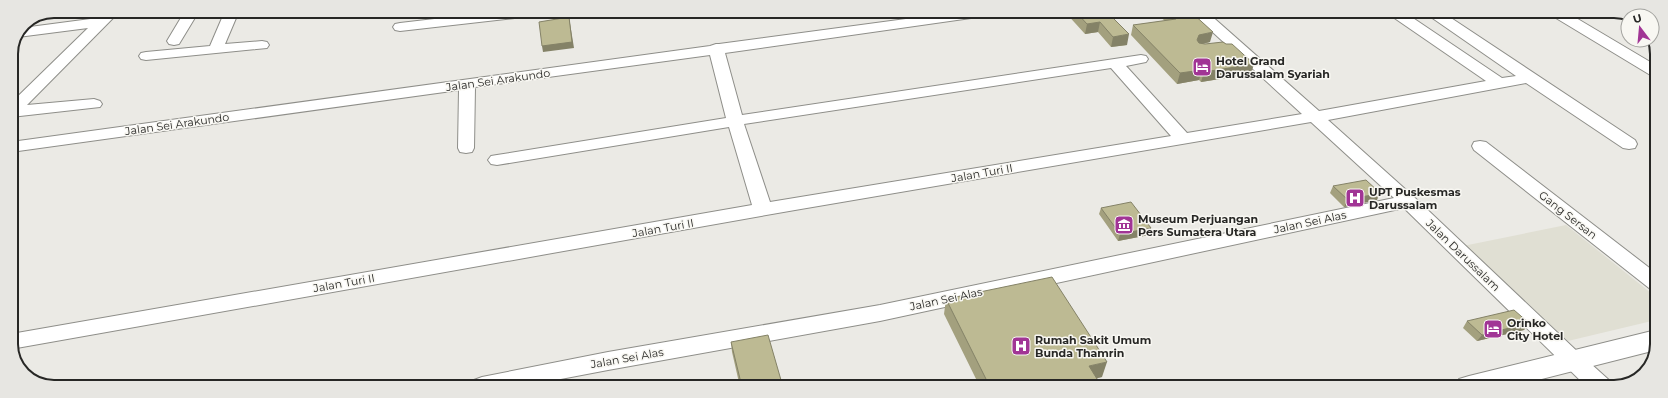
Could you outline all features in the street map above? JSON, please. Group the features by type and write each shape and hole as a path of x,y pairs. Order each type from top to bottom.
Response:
{"street":[{"path":"174,41 188,18"},
{"path":"216,49 229,18"},
{"path":"400,26 476,18"},
{"name":"Jalan Sei Arakundo","path":"18,146 468,85 716,48 940,18"},
{"name":"Jalan Darussalam","path":"1206,18 1408,201 1594,380"},
{"path":"1404,18 1499,83"},
{"path":"1442,18 1629,144"},
{"path":"1566,18 1650,69"},
{"path":"26,32 106,21"},
{"path":"85,55 106,21"},
{"path":"18,105 106,21"},
{"path":"1215,47 1235,44"},
{"path":"146,56 262,45"},
{"path":"716,48 735,121 763,210"},
{"path":"497,160 735,121 1141,59"},
{"path":"1115,63 1183,139"},
{"name":"Jalan Turi II","path":"18,341 763,210 1315,117 1529,78"},
{"path":"466,148 468,85"},
{"path":"18,110 94,104"},
{"name":"Gang Sersan","path":"1480,146 1650,278"},
{"name":"Jalan Sei Alas","path":"514,380 880,313 1408,201"},
{"path":"1496,380 1650,341"}],"shaded area":[{"path":"1566,225 1650,292 1650,321 1568,341 1463,246"}],"building":[{"path":"569,18 572,42 542,46 539,22"},
{"path":"1082,18 1113,18 1129,34 1113,37 1100,22 1087,24"},
{"path":"1175,18 1198,18 1213,32 1199,35 1197,40 1199,43 1205,44 1223,42 1226,44 1232,44 1254,64 1204,72 1202,70 1180,73 1133,25 1176,19"},
{"path":"1366,180 1380,193 1348,200 1333,186"},
{"name":"Museum Perjuangan Pers Sumatera Utara","path":"1131,202 1151,228 1120,234 1101,208"},
{"name":"Rumah Sakit Umum Bunda Thamrin","path":"1052,277 1107,362 1089,366 1098,380 986,380 946,299"},
{"path":"1514,310 1529,323 1482,335 1467,321"},
{"path":"768,335 781,380 740,380 731,342"}],"place":[{"name":"Hotel Grand Darussalam Syariah","path":"1202,67"},
{"name":"UPT Puskesmas Darussalam","path":"1355,198"},
{"name":"Museum Perjuangan Pers Sumatera Utara","path":"1124,225"},
{"name":"Orinko City Hotel","path":"1493,329"},
{"name":"Rumah Sakit Umum Bunda Thamrin","path":"1021,346"}]}
